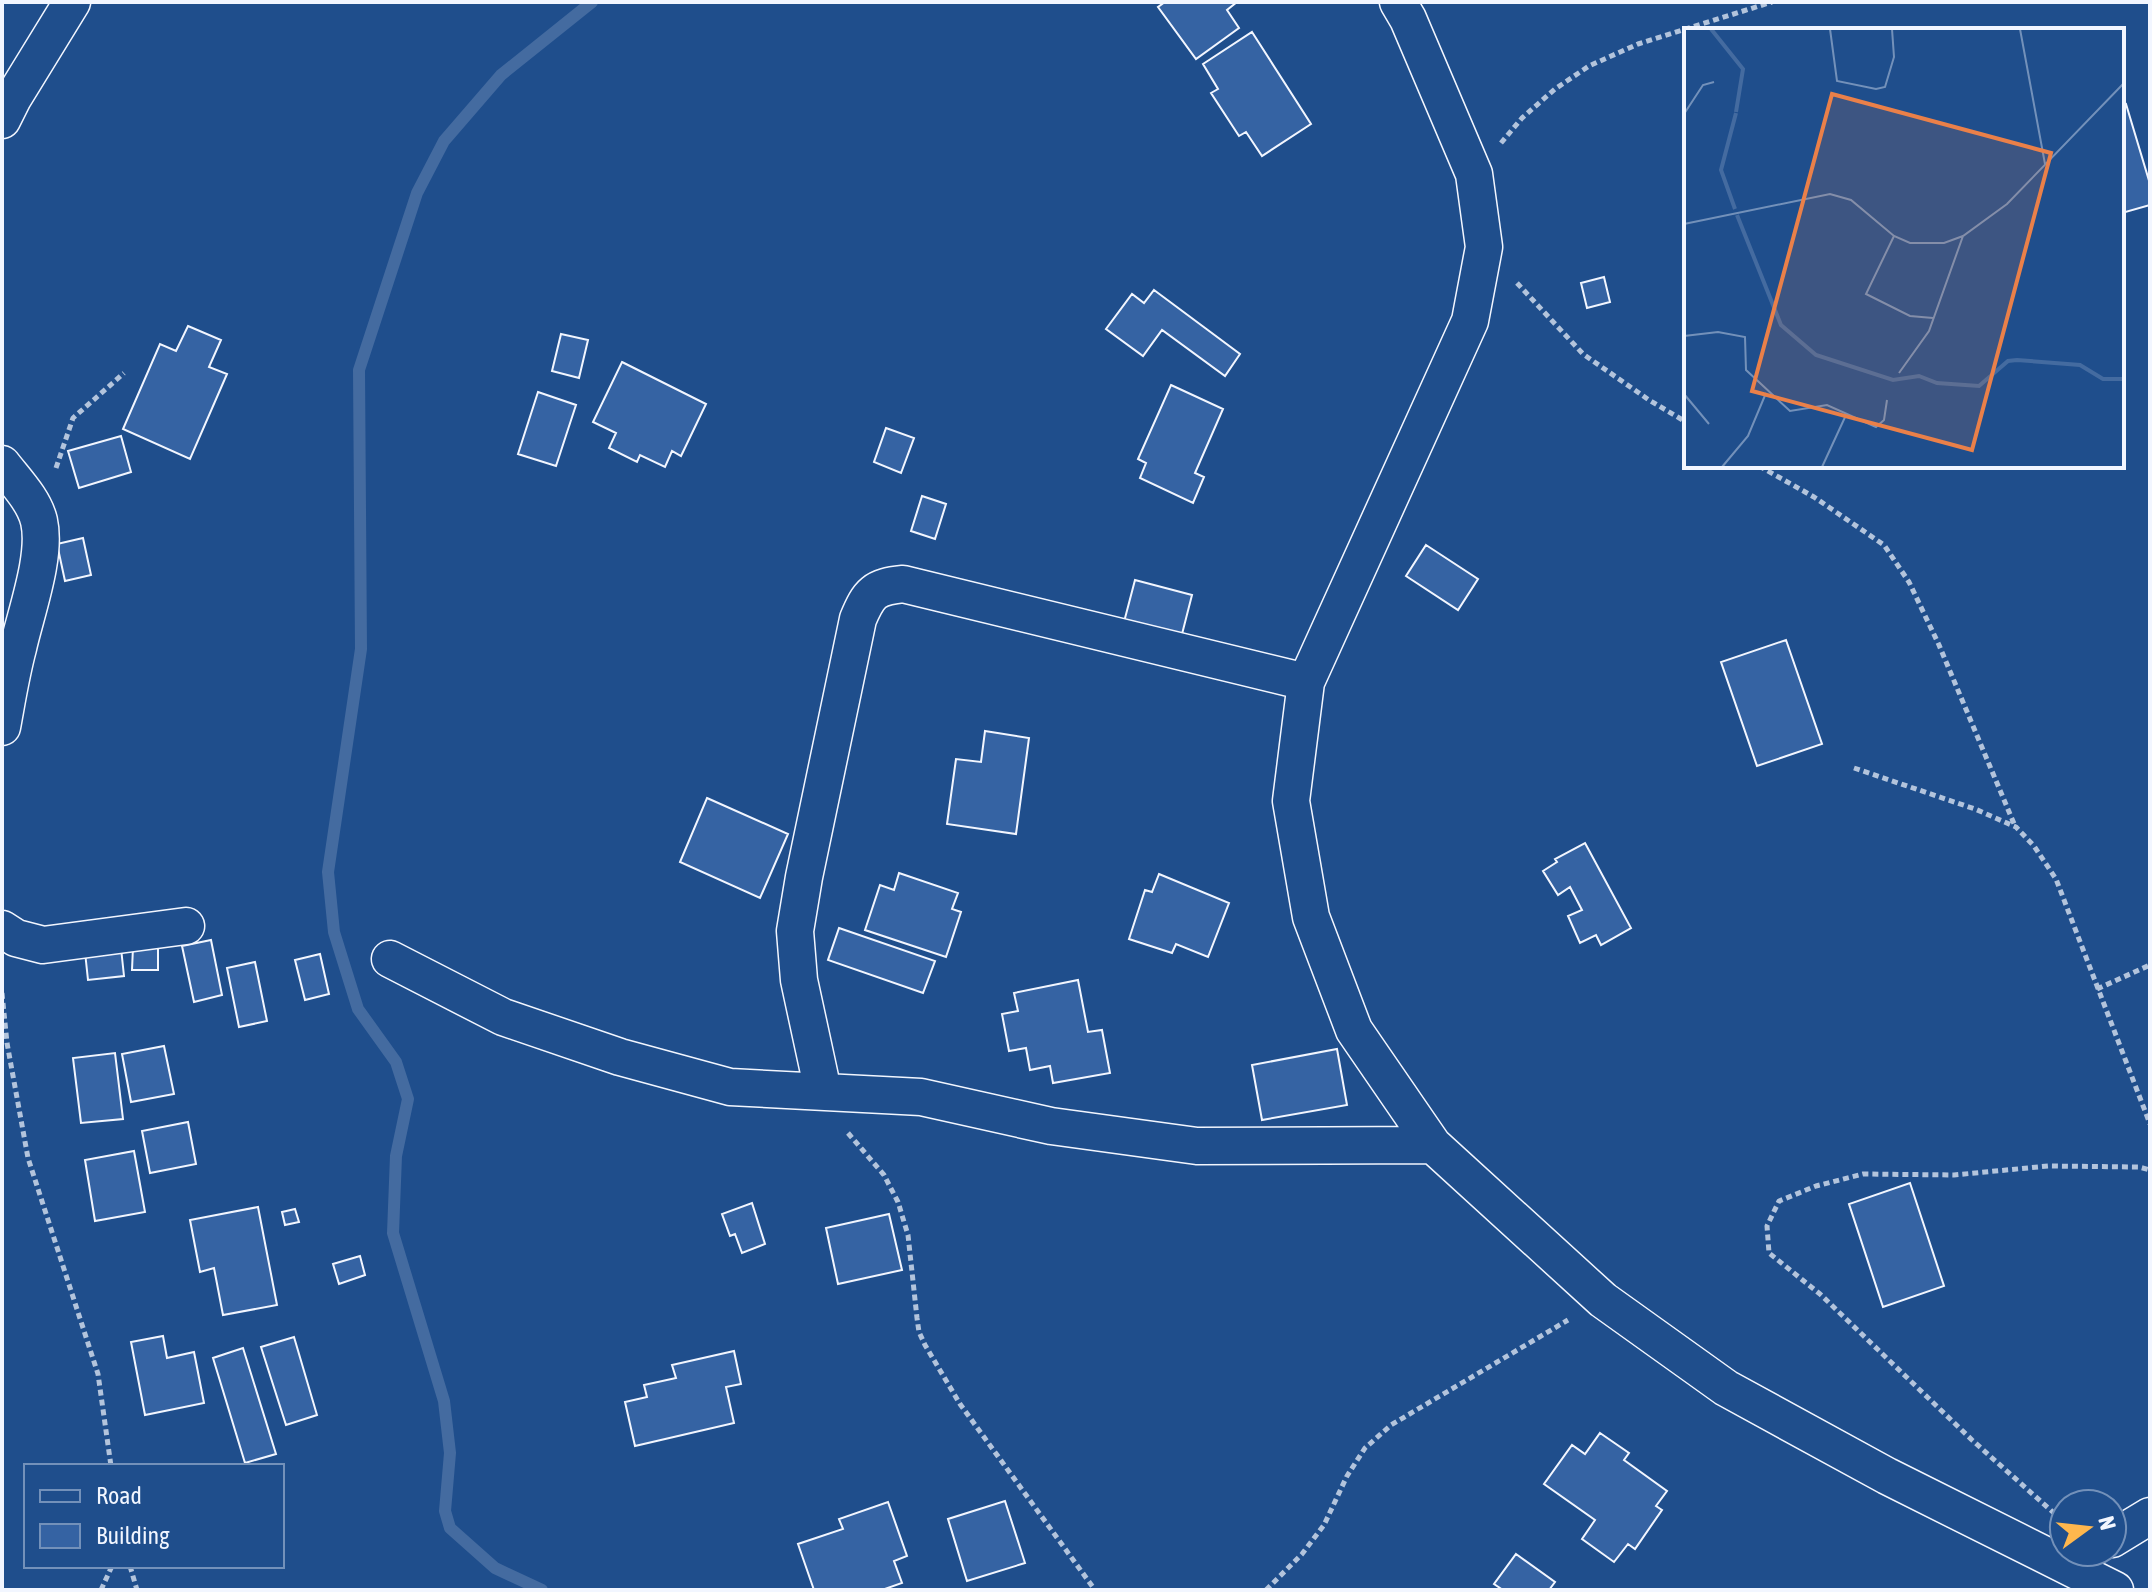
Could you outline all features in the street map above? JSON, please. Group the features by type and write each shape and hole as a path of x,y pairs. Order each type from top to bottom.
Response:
{"street":[{"path":"6,105 72,2"},
{"path":"1398,2 1474,174 1484,247 1470,321 1306,682 1291,801 1311,917 1354,1030 1433,1145 1603,1300 1726,1388 1887,1476 2048,1546"},
{"path":"2,464 27,496 38,518 41,535 39,559 6,675 2,727"},
{"path":"823,1091 799,980 795,931 858,619 868,596 886,586 903,584 1306,682"},
{"path":"2,929 16,938 43,945 186,926"},
{"path":"390,959 503,1017 620,1057 730,1087 921,1097 1051,1126 1197,1146 1433,1145"},
{"path":"2128,1529 2150,1516"},
{"path":"2090,1568 2115,1590"}],"path":[{"path":"1689,28 1772,2"},
{"path":"1474,174 1522,118 1555,89 1589,66 1638,44 1684,30"},
{"path":"1484,247 1583,354 1684,421"},
{"path":"38,518 73,418 124,373"},
{"path":"1763,468 1814,497 1884,545 1909,582 2016,827 2034,846 2056,879 2150,1124"},
{"path":"1854,768 1975,809 2016,827"},
{"path":"2097,989 2150,965"},
{"path":"2,993 7,1043 28,1158 98,1374 111,1464"},
{"path":"823,1091 830,1109 884,1175 898,1202 908,1235 919,1332 925,1345 960,1404 1095,1590"},
{"path":"2048,1508 1972,1440 1820,1294 1769,1253 1767,1226 1779,1201 1816,1186 1863,1174 1954,1175 2048,1166 2139,1167 2150,1170"},
{"path":"1266,1590 1302,1554 1324,1525 1347,1476 1365,1448 1391,1425 1603,1300"},
{"path":"101,1590 111,1568"},
{"path":"131,1568 137,1590"}],"building":[{"path":"1165,2 1237,2 1227,10 1239,28 1196,59 1158,7"},
{"path":"1252,32 1311,124 1262,156 1246,132 1239,136 1211,93 1218,89 1203,64"},
{"path":"2124,104 2150,184 2150,205 2124,212"},
{"path":"1604,277 1610,302 1587,308 1581,283"},
{"path":"1154,290 1240,354 1225,376 1162,330 1143,356 1106,329 1132,294 1144,303"},
{"path":"188,326 221,340 209,367 227,374 190,459 123,429 160,344 176,351"},
{"path":"561,334 588,340 579,378 552,371"},
{"path":"622,362 706,404 681,456 672,451 665,467 640,455 637,462 609,448 616,433 593,422"},
{"path":"1171,385 1223,409 1195,473 1204,477 1193,503 1140,478 1146,463 1138,459"},
{"path":"538,392 576,405 556,466 518,454"},
{"path":"886,428 914,438 901,473 874,462"},
{"path":"121,436 131,472 79,488 68,451"},
{"path":"922,496 946,504 935,539 911,531"},
{"path":"83,538 91,575 65,581 57,544"},
{"path":"1426,545 1478,579 1458,610 1406,576"},
{"path":"1135,580 1192,595 1181,638 1124,622"},
{"path":"1786,640 1822,744 1757,766 1721,662"},
{"path":"985,731 1029,738 1016,834 947,824 956,759 981,762"},
{"path":"707,798 788,834 760,898 680,862"},
{"path":"1585,843 1631,928 1601,945 1596,935 1580,943 1568,916 1582,910 1570,887 1558,895 1543,871 1557,862 1555,859"},
{"path":"899,873 958,893 952,909 961,912 946,957 865,930 880,885 894,890"},
{"path":"1159,874 1229,903 1208,957 1176,944 1172,953 1129,939 1145,890 1152,892"},
{"path":"839,928 935,961 923,993 828,960"},
{"path":"211,940 222,995 194,1002 182,946"},
{"path":"133,947 158,947 158,970 132,970"},
{"path":"121,948 124,976 88,980 85,952"},
{"path":"320,954 329,994 305,1000 295,960"},
{"path":"255,962 267,1021 239,1027 227,968"},
{"path":"1078,980 1088,1032 1102,1030 1110,1073 1053,1083 1050,1066 1030,1070 1026,1048 1009,1051 1002,1014 1018,1011 1014,993"},
{"path":"164,1046 174,1094 131,1102 122,1054"},
{"path":"1337,1049 1347,1105 1262,1120 1252,1065"},
{"path":"115,1053 123,1119 81,1123 73,1058"},
{"path":"188,1122 196,1164 150,1173 142,1131"},
{"path":"134,1151 145,1212 95,1221 85,1160"},
{"path":"1910,1183 1944,1286 1883,1307 1849,1204"},
{"path":"752,1203 765,1244 742,1253 735,1234 730,1236 722,1214"},
{"path":"258,1207 277,1305 223,1315 214,1268 200,1272 190,1220"},
{"path":"295,1209 299,1222 285,1225 282,1212"},
{"path":"889,1214 902,1270 838,1284 826,1228"},
{"path":"360,1256 365,1275 339,1284 333,1264"},
{"path":"163,1336 167,1358 194,1352 204,1403 145,1415 131,1342"},
{"path":"294,1337 317,1415 286,1425 261,1347"},
{"path":"243,1348 276,1454 245,1463 213,1358"},
{"path":"734,1351 741,1384 726,1387 734,1423 635,1446 625,1402 647,1397 644,1385 676,1378 672,1365"},
{"path":"1600,1433 1629,1453 1624,1460 1667,1491 1656,1506 1662,1510 1635,1549 1628,1544 1614,1562 1582,1539 1595,1520 1544,1484 1572,1445 1585,1454"},
{"path":"1005,1501 1025,1563 967,1581 948,1519"},
{"path":"888,1502 907,1556 894,1561 902,1583 882,1590 814,1590 798,1544 843,1529 839,1519"},
{"path":"1516,1554 1555,1582 1549,1590 1503,1590 1494,1584"}],"waterway":[{"path":"542,1590 495,1568 450,1528 445,1511 450,1453 444,1401 393,1233 396,1156 408,1099 396,1062 358,1009 334,932 328,872 361,649 359,370 417,193 444,141 501,75 592,2"}]}
